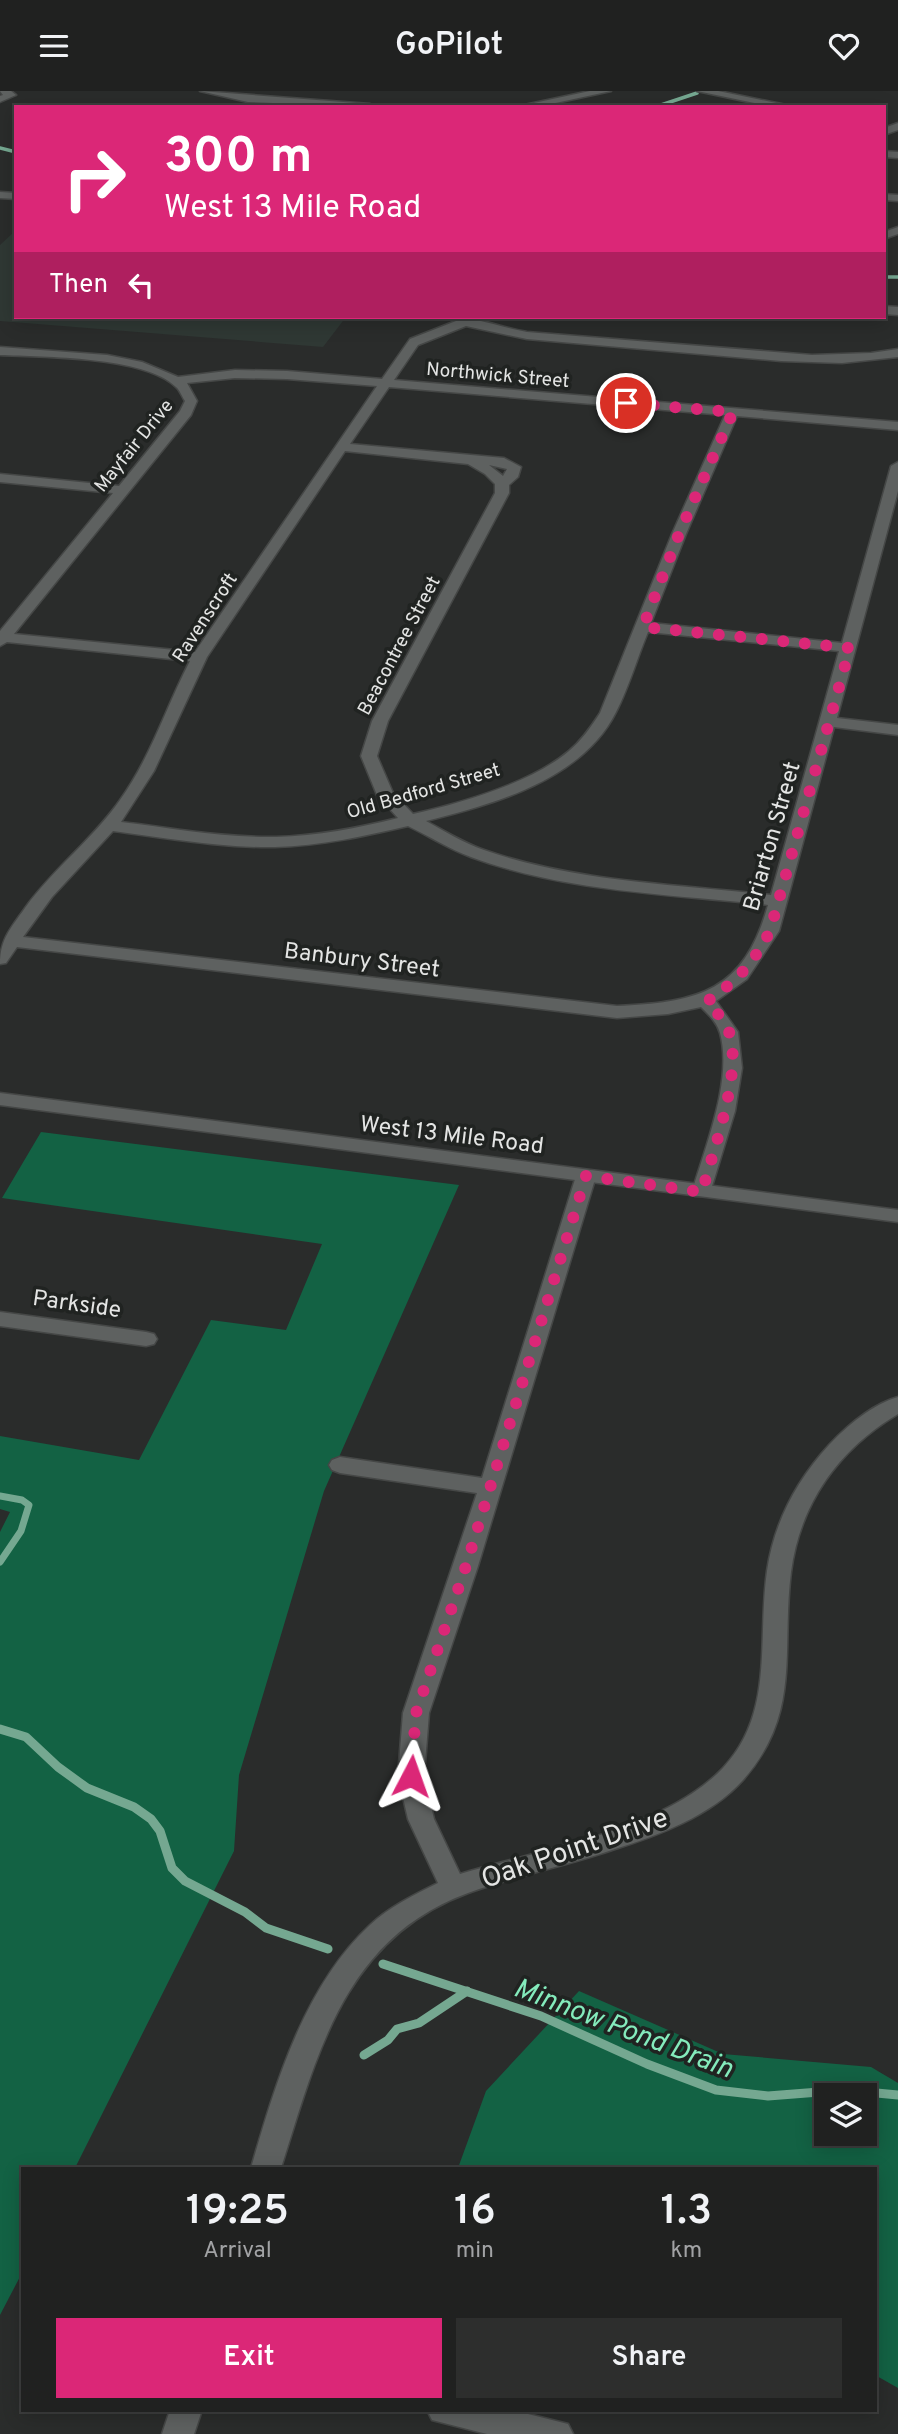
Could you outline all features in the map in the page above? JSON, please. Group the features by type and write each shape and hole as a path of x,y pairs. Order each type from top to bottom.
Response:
{"street":[{"path":"0,99 11,95 4,91"},
{"path":"205,91 277,101 339,105"},
{"path":"277,101 289,91"},
{"path":"559,91 574,97"},
{"path":"531,105 606,91"},
{"path":"702,91 790,103"},
{"path":"461,319 505,332 539,336 820,358 868,358 898,353"},
{"name":"Ravenscroft","path":"0,958 44,895 108,825 137,788 199,657 414,342 461,319"},
{"name":"Mayfair Drive","path":"0,351 124,362 156,370 179,380 190,395 190,405 2,639"},
{"name":"Northwick Street","path":"179,380 254,373 898,426"},
{"name":"Old Bedford Street","path":"108,825 235,840 285,842 323,839 408,820 483,799 566,760 590,740 608,713 679,534 733,412"},
{"name":"Beacontree Street","path":"342,447 471,460 490,471 502,483 502,492 494,508 380,721 369,756 385,795 408,820 475,853 524,868 581,879 779,901"},
{"name":"Briarton Street","path":"706,1002 728,988 755,960 770,931 898,466"},
{"path":"0,477 122,490"},
{"path":"643,627 850,648"},
{"path":"2,639 199,657"},
{"path":"829,722 898,730"},
{"name":"Banbury Street","path":"12,941 617,1012 706,1002"},
{"path":"702,1192 734,1066 730,1034 722,1018 706,1002"},
{"name":"West 13 Mile Road","path":"0,1099 898,1216"},
{"path":"453,1887 421,1819 411,1776 416,1713 490,1487 586,1176"},
{"name":"Parkside","path":"0,1319 146,1339"},
{"name":"Oak Point Drive","path":"266,2167 312,2036 335,1988 378,1934 401,1916 453,1887 613,1840 672,1818 732,1775 764,1732 774,1674 783,1545 796,1505 823,1465 854,1434 898,1404"},
{"path":"340,1465 490,1487"},
{"path":"178,2434 185,2412"},
{"path":"452,2412 557,2434"}],"shaded area":[{"path":"14,232 14,319 344,319 323,347 0,321 0,245"}],"green space":[{"path":"41,1132 459,1185 324,1491 239,1775 234,1851 76,2167 21,2167 21,2275 0,2315 0,1532 10,1512 0,1509 0,1436 139,1460 211,1320 286,1330 322,1244 2,1198"},
{"path":"579,1991 723,2054 871,2067 898,2083 898,2388 877,2376 877,2167 458,2167 486,2091"}],"waterway":[{"path":"661,105 697,93"},
{"path":"0,148 14,152"},
{"path":"886,277 898,277"},
{"name":"Minnow Pond Drain","path":"0,1496 22,1500 29,1505 21,1531 0,1562"},
{"name":"Minnow Pond Drain","path":"0,1729 26,1737 58,1767 87,1788 134,1807 151,1819 160,1831 172,1868 185,1881 245,1912 266,1928 328,1949"},
{"name":"Minnow Pond Drain","path":"383,1964 466,1991"},
{"path":"364,2055 388,2040 397,2029 419,2023 466,1991"},
{"name":"Minnow Pond Drain","path":"466,1991 541,2016 647,2064 716,2090 768,2096 845,2090 898,2095"}],"route":[{"path":"411,1776 416,1713 466,1566 586,1176 702,1192 734,1066 730,1034 722,1018 706,1002 728,988 755,960 770,931 850,648 643,627 679,534 733,412 626,403"}]}
